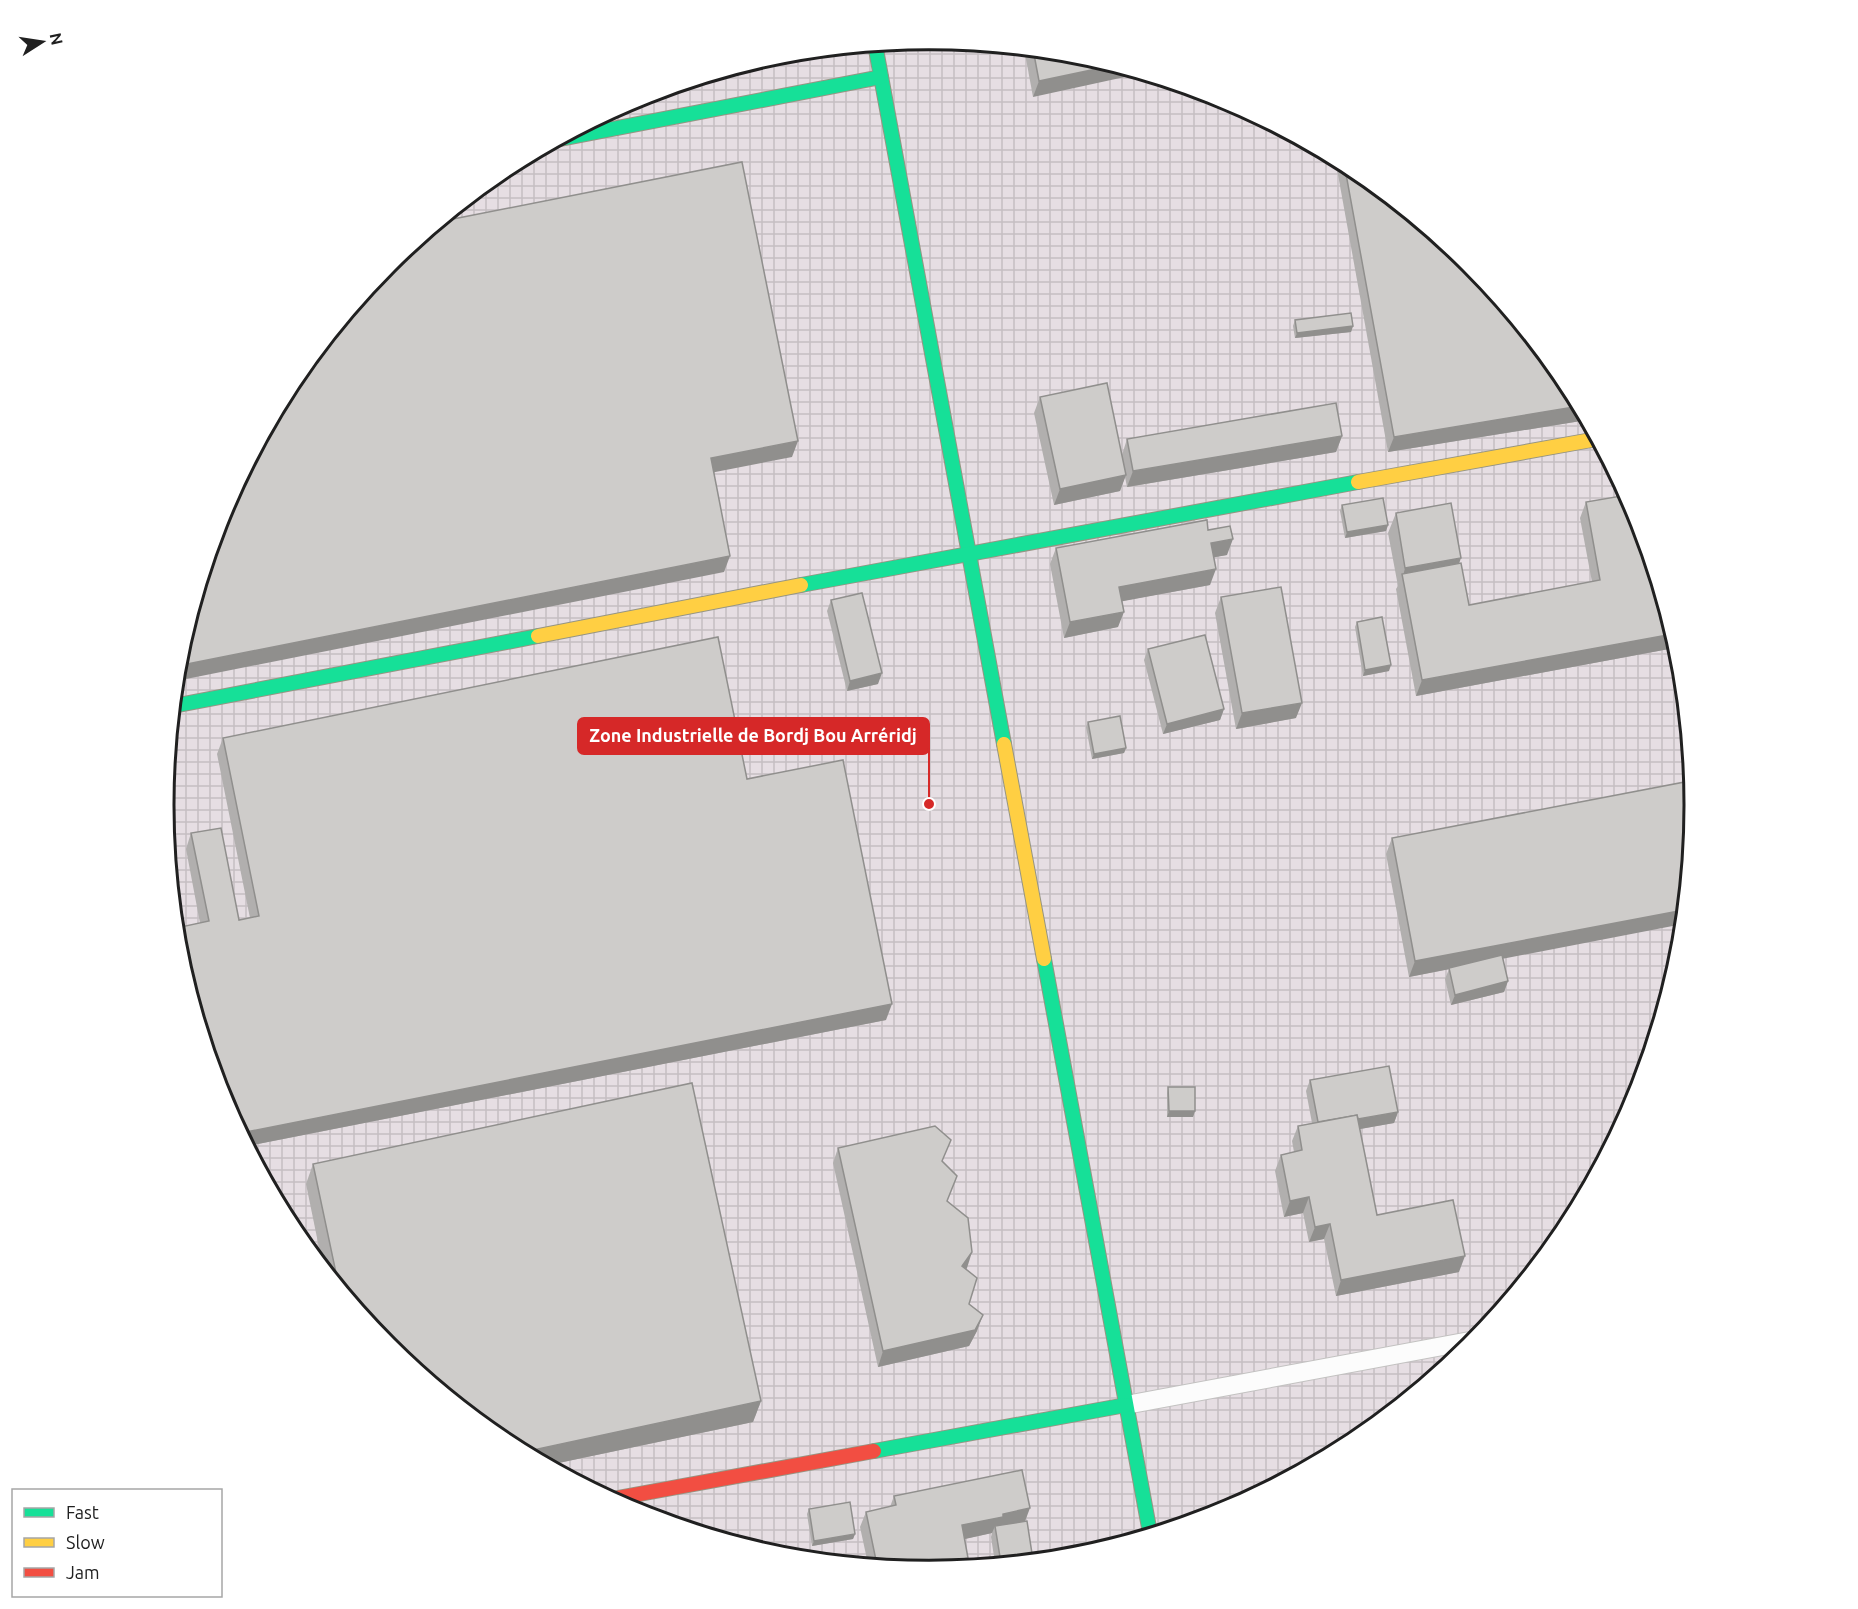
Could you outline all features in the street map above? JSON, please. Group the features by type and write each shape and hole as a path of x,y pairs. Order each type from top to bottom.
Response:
{"street":[{"path":"876,51 1149,1526"},
{"path":"581,135 881,77"},
{"path":"180,705 969,553 1590,440"},
{"path":"627,1496 1126,1405"}],"lane":[{"path":"1126,1405 1457,1343"}],"shaded area":[{"path":"880,51 978,51 1028,56 1124,75 1218,107 1263,127 1307,151 1389,206 1427,237 1497,307 1557,385 1583,427 1627,516 1644,562 1658,609 1678,706 1684,804 1682,854 1678,903 1658,1000 1627,1093 1606,1138 1557,1224 1528,1264 1497,1302 1427,1372 1389,1403 1306,1458 1263,1482 1172,1519 1124,1534 1028,1553 929,1560 880,1558 830,1553 734,1534 640,1502 595,1482 551,1458 469,1403 431,1372 361,1302 301,1224 275,1182 231,1093 214,1047 200,1000 180,903 174,804 176,755 180,706 200,609 231,516 252,471 301,385 330,345 361,307 431,237 469,206 552,151 595,127 686,90 734,75 830,56"}],"building":[{"path":"1035,57 1097,69 1039,81"},
{"path":"742,162 798,441 711,458 730,556 188,664 200,609 214,562 231,516 275,427 301,385 361,307 395,271 453,219"},
{"path":"1346,176 1389,206 1463,271 1528,345 1571,408 1394,437"},
{"path":"1351,313 1353,326 1297,333 1295,320"},
{"path":"1107,383 1126,475 1060,489 1040,397"},
{"path":"1336,403 1342,436 1133,471 1127,439"},
{"path":"1618,497 1644,562 1664,636 1422,680 1402,574 1461,563 1469,605 1600,580 1586,502"},
{"path":"1383,498 1388,525 1347,532 1342,505"},
{"path":"1451,503 1461,558 1405,568 1396,513"},
{"path":"1207,520 1208,530 1230,526 1233,539 1211,543 1216,569 1119,587 1124,612 1070,622 1056,548"},
{"path":"1281,587 1302,703 1242,713 1221,597"},
{"path":"862,593 882,673 850,681 831,600"},
{"path":"1382,617 1391,665 1365,670 1357,622"},
{"path":"1205,635 1224,709 1167,724 1148,649"},
{"path":"718,637 747,779 843,760 892,1004 249,1131 231,1093 214,1047 200,1000 184,926 209,921 191,833 221,828 239,920 259,916 223,738"},
{"path":"1120,716 1126,748 1094,754 1088,722"},
{"path":"1683,782 1682,854 1676,911 1415,961 1392,838"},
{"path":"1502,955 1508,981 1455,995 1449,968"},
{"path":"1389,1066 1398,1112 1358,1119 1357,1115 1318,1122 1310,1080"},
{"path":"692,1083 761,1401 537,1449 469,1403 431,1372 361,1302 336,1271 313,1164"},
{"path":"1168,1087 1195,1087 1195,1111 1169,1111"},
{"path":"1357,1115 1377,1215 1453,1200 1465,1256 1341,1280 1330,1224 1315,1227 1309,1197 1290,1201 1281,1155 1302,1150 1298,1126"},
{"path":"935,1126 951,1140 942,1161 957,1176 947,1201 968,1218 972,1252 962,1266 977,1278 969,1304 983,1315 975,1330 883,1351 838,1148"},
{"path":"1022,1470 1030,1508 1003,1514 1003,1517 962,1525 968,1558 929,1560 875,1558 866,1512 896,1505 894,1496"},
{"path":"850,1502 855,1534 814,1541 809,1509"},
{"path":"1027,1521 1032,1552 1000,1556 995,1526"}],"traffic: fast":[{"path":"876,51 1004,744"},
{"path":"581,135 881,77"},
{"path":"801,585 1358,482"},
{"path":"180,705 538,636"},
{"path":"1044,959 1149,1526"},
{"path":"874,1451 1126,1405"}],"traffic: slow":[{"path":"1358,482 1590,440"},
{"path":"538,636 801,585"},
{"path":"1004,744 1044,959"}],"traffic: jam":[{"path":"627,1496 874,1451"}],"place":[{"name":"Zone Industrielle de Bordj Bou Arréridj","path":"929,804"}]}
